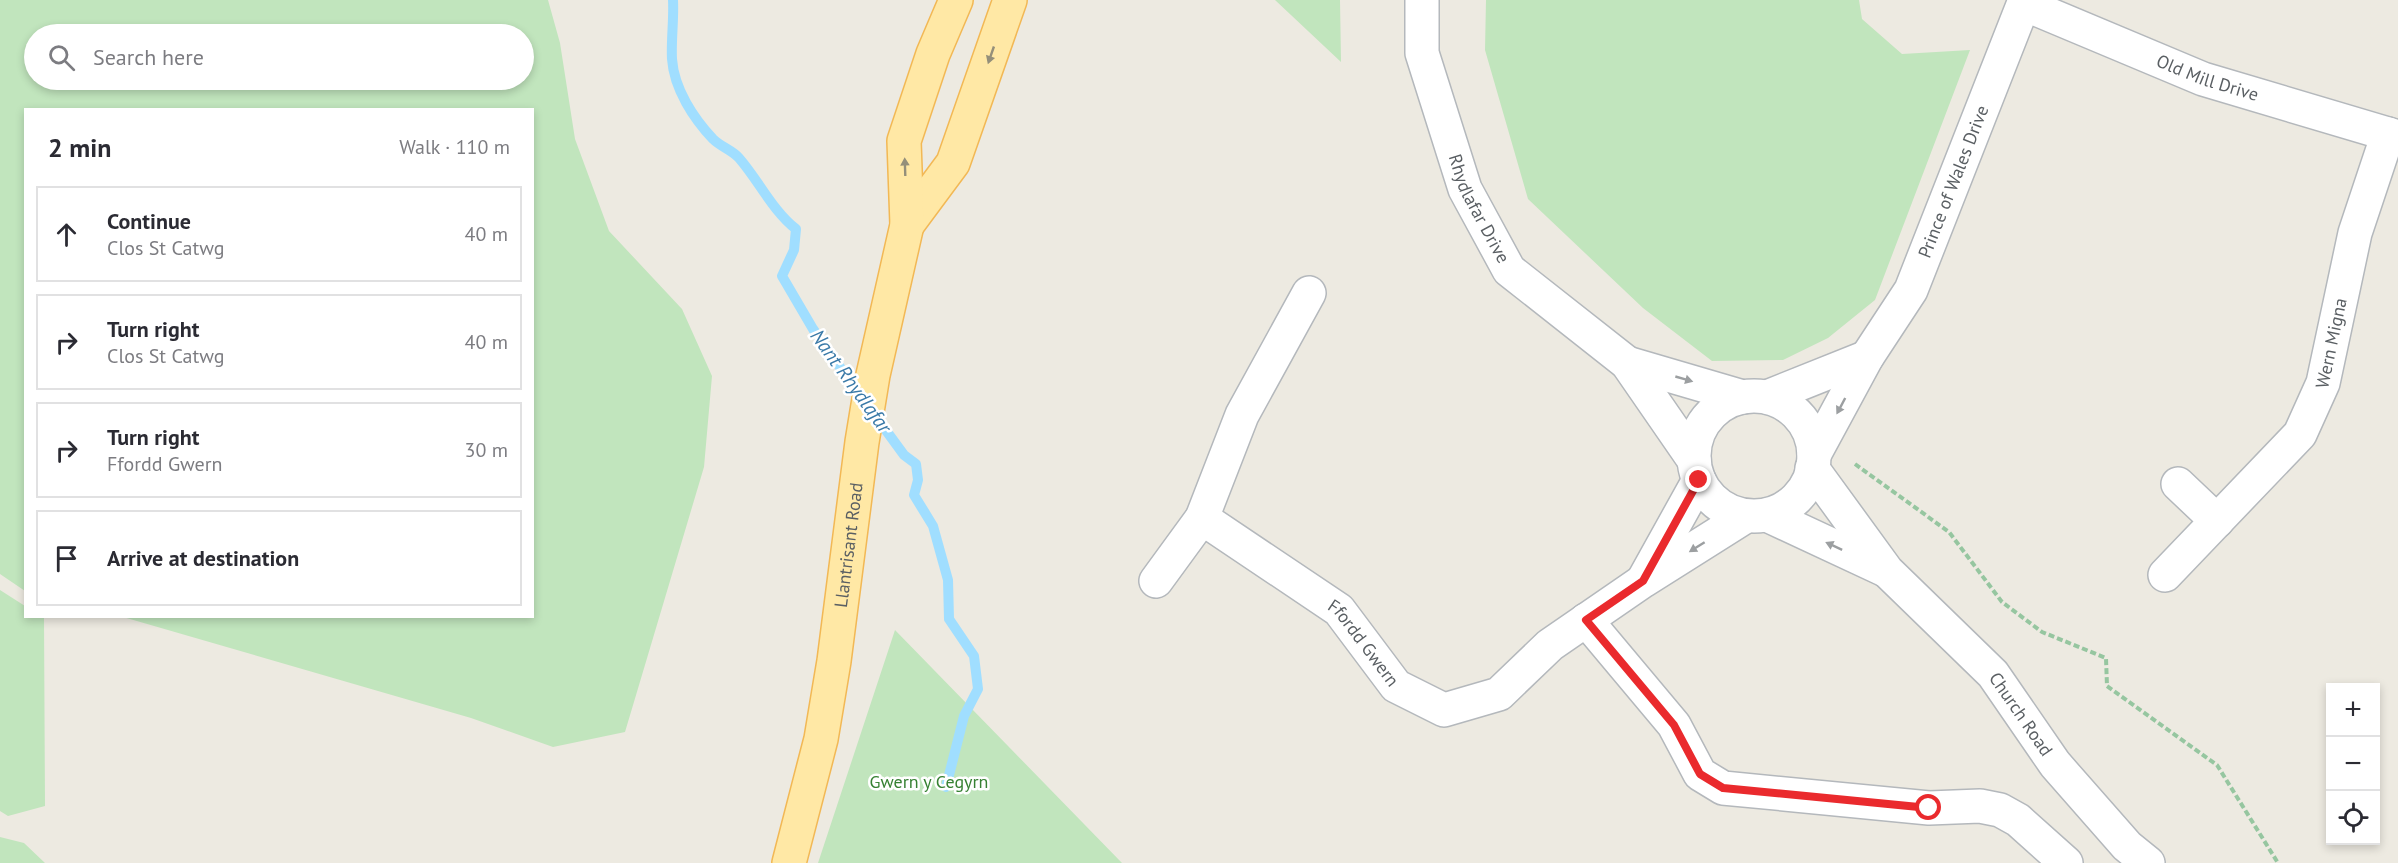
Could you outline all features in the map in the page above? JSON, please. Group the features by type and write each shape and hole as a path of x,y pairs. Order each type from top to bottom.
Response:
{"main road":[{"name":"Llantrisant Road","path":"789,863 821,739 831,683 862,442 873,375 907,225 904,141 933,54 956,0"},
{"name":"Llantrisant Road","path":"907,225 953,163 1010,0"}],"street":[{"name":"Rhydlafar Drive","path":"1422,0 1422,53 1465,189 1509,270 1628,363 1696,470"},
{"name":"Old Mill Drive","path":"2024,2 2204,79 2393,135"},
{"name":"Prince of Wales Drive","path":"1813,462 1867,357 1911,290 2024,2"},
{"name":"Wern Migna","path":"2165,575 2300,434 2323,383 2355,233 2393,135"},
{"path":"1156,581 1202,518 1242,415 1309,293"},
{"path":"1755,397 1786,405 1801,419 1811,437 1813,462 1801,494 1785,508 1757,515 1726,510 1710,497 1696,470 1696,439 1707,418 1723,404 1755,397 1867,357"},
{"name":"Rhydlafar Drive","path":"1628,363 1755,397"},
{"name":"Church Road","path":"1813,462 1887,571 1993,674 2055,764 2127,846 2148,863"},
{"name":"Ffordd Gwern","path":"1643,581 1696,470"},
{"path":"2178,484 2217,521"},
{"name":"Ffordd Gwern","path":"1202,518 1339,610 1396,686 1444,710 1499,694 1550,645 1586,620 1643,581 1757,515"},
{"name":"Church Road","path":"1757,515 1887,571"},
{"path":"1586,620 1674,725 1700,774 1723,788 1929,808 1980,806 2001,810 2018,820 2066,863"}],"path":[{"path":"1830,426 1856,465 1949,532 2002,602 2043,632 2106,658 2107,686 2217,765 2278,863"}],"green space":[{"path":"0,0 548,0 560,43 575,139 609,231 682,309 712,376 704,467 625,732 553,747 471,718 126,618 534,618 534,108 24,108 24,590 0,574"},
{"path":"1275,0 1340,0 1341,62"},
{"path":"1486,0 1859,0 1862,19 1902,54 1970,50 1875,300 1828,338 1783,360 1712,361 1643,308 1528,199 1485,50"},
{"path":"0,590 24,605 24,618 44,618 45,806 8,816 0,811"},
{"name":"Gwern y Cegyrn","path":"895,630 1122,863 818,863"},
{"path":"0,837 24,843 45,863 0,863"}],"waterway":[{"name":"Nant Rhydlafar","path":"673,0 672,59 677,81 686,103 716,142 739,158 780,213 796,229 794,250 782,276 813,329 861,397"},
{"name":"Nant Rhydlafar","path":"874,414 904,455 916,464 918,480 914,495 933,526 948,580 949,619 974,656 978,689 964,716 946,787"}],"route":[{"path":"1699,480 1643,581 1586,620 1674,725 1700,774 1723,788 1929,808"}]}
